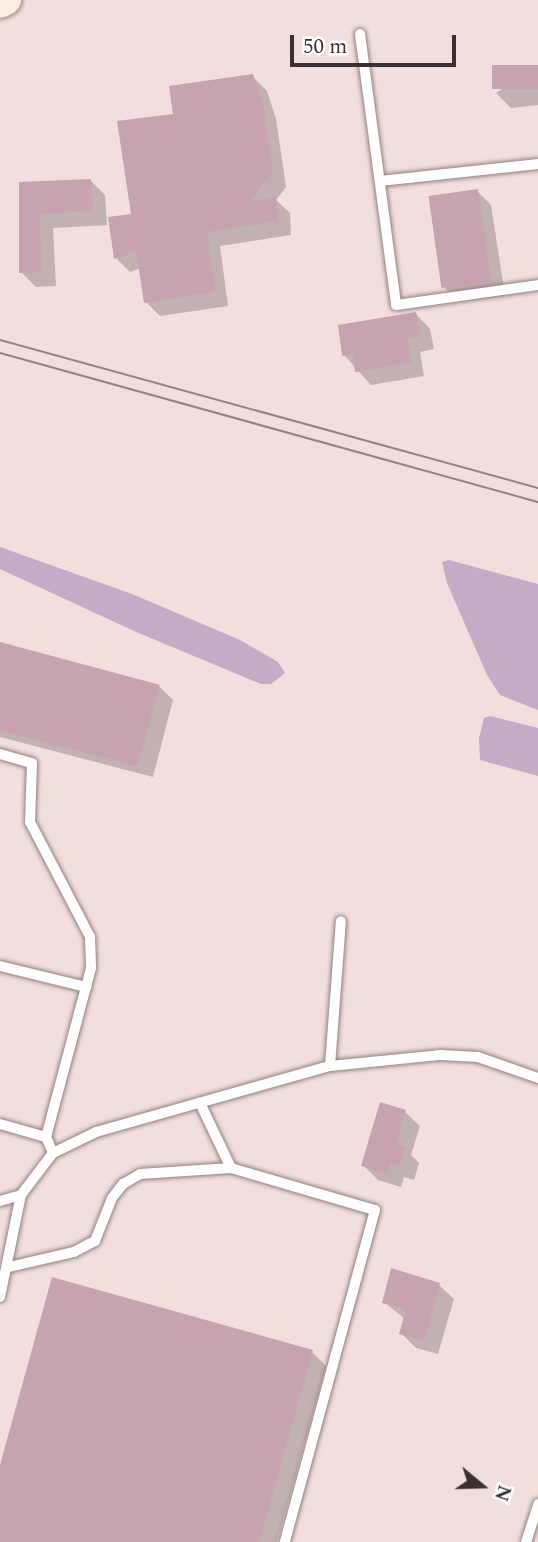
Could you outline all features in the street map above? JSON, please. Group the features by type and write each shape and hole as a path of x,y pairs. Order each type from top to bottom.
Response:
{"main road":[{"path":"0,3 6,0"}],"lane":[{"path":"360,33 396,305 538,285"},
{"path":"380,181 538,164"},
{"path":"0,754 32,763 30,822 90,937 91,968 46,1137 53,1153"},
{"path":"330,1066 341,921"},
{"path":"0,966 86,987"},
{"path":"0,1297 9,1267 21,1195 53,1153 96,1132 330,1066 441,1055 478,1058 538,1077"},
{"path":"200,1103 231,1168"},
{"path":"0,1124 46,1137"},
{"path":"9,1267 74,1252 95,1241 111,1198 123,1184 140,1174 231,1168 376,1210 285,1542"},
{"path":"0,1201 21,1195"},
{"path":"526,1542 538,1504"}],"shaded area":[{"path":"0,547 132,594 240,640 278,662 285,673 271,684 261,684 134,631 0,569"},
{"path":"449,560 538,584 538,710 500,695 487,675 447,583 442,562"},
{"path":"490,716 538,728 538,776 480,760 479,738 484,718"}],"building":[{"path":"492,65 538,65 538,89 492,89"},
{"path":"253,74 263,104 273,172 250,201 276,197 277,221 207,232 215,292 144,303 136,251 114,259 108,217 131,214 117,121 173,114 169,86"},
{"path":"91,179 93,211 39,214 42,272 19,273 19,182"},
{"path":"478,189 491,281 441,288 428,196"},
{"path":"416,312 420,335 407,338 411,362 355,372 353,354 342,356 338,325"},
{"path":"0,642 159,685 137,767 0,730"},
{"path":"380,1102 406,1110 396,1144 406,1147 399,1166 390,1163 387,1174 361,1166"},
{"path":"391,1268 440,1283 424,1341 399,1334 406,1309 382,1303"},
{"path":"52,1277 313,1350 259,1542 0,1542 0,1465"}],"tram line":[{"path":"0,340 538,488"},
{"path":"0,353 538,502"}]}
